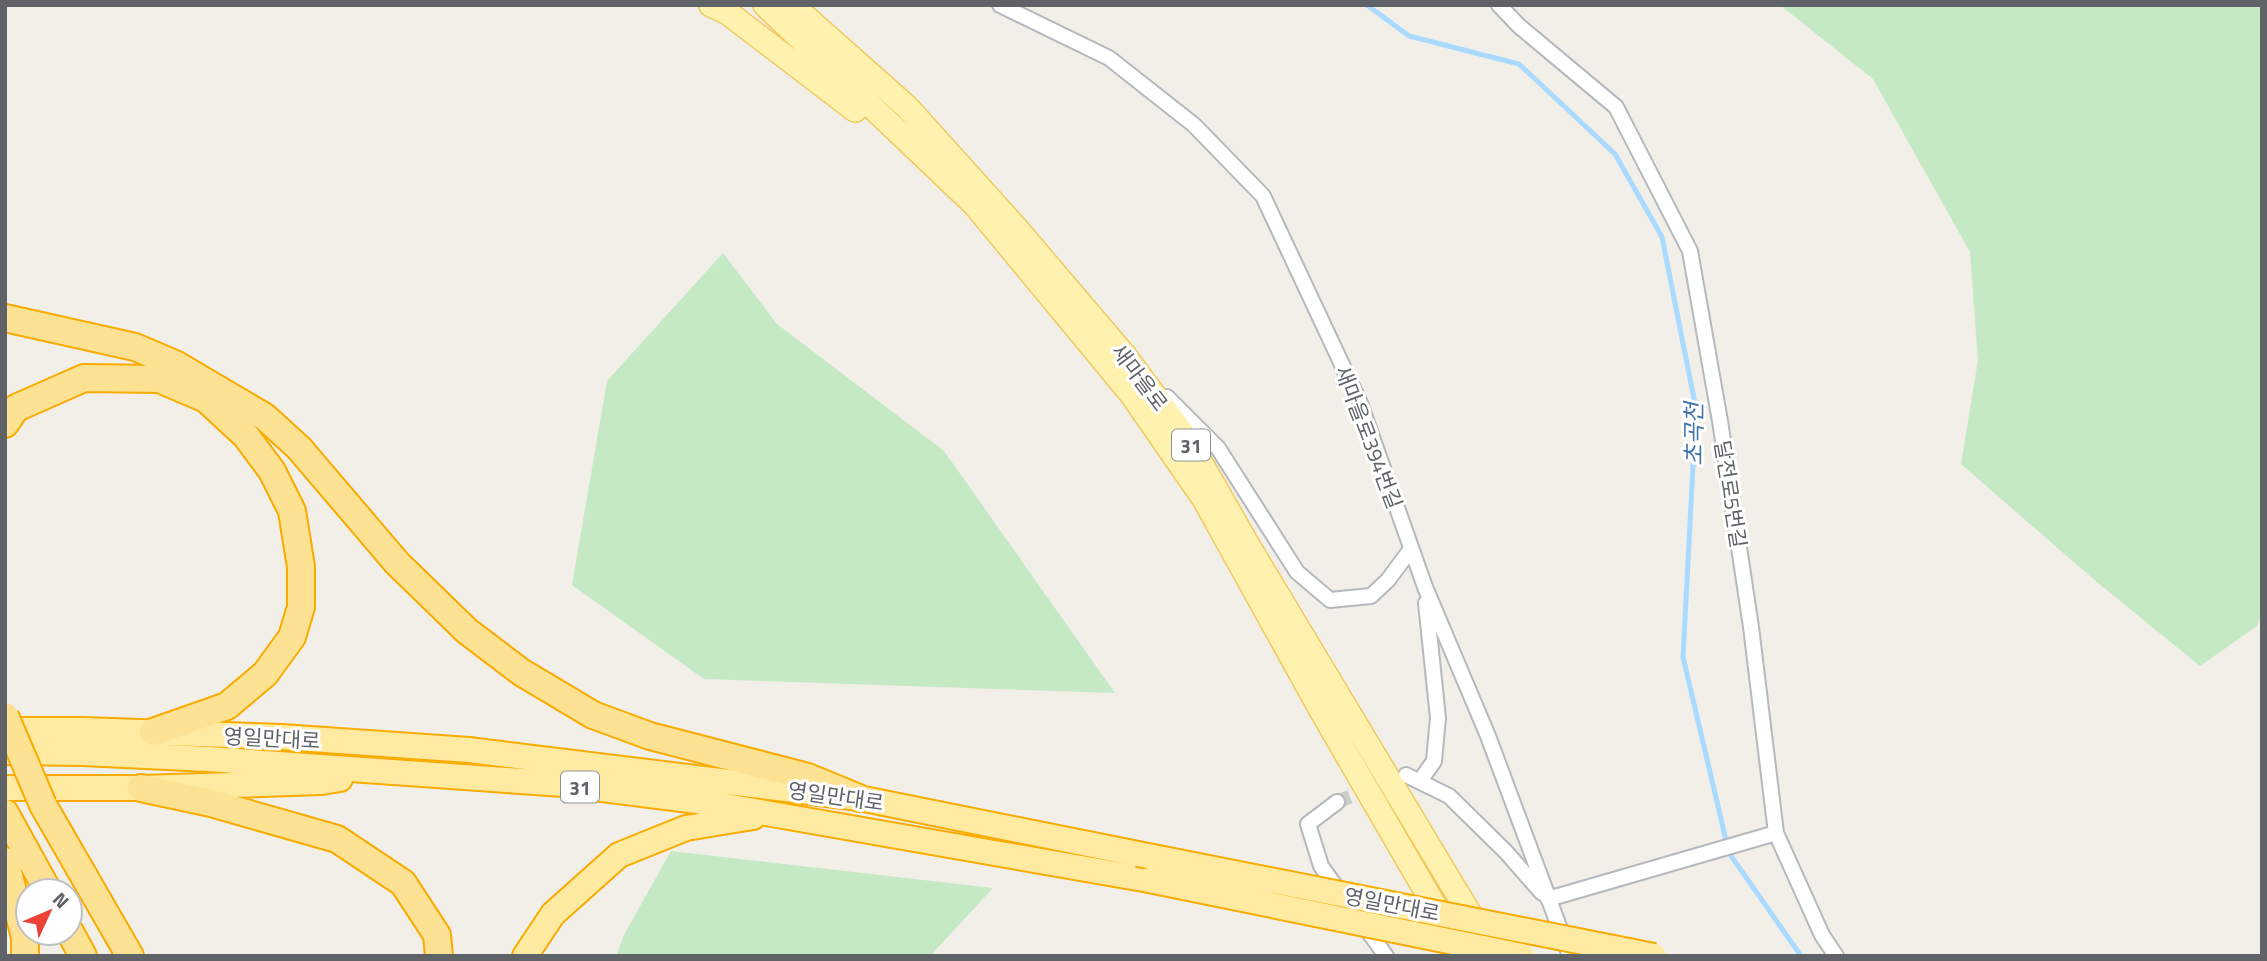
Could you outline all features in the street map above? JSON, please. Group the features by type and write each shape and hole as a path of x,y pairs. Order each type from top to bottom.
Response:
{"highway":[{"path":"5,318 135,347 176,364 265,417 299,447 397,563 467,631 521,672 593,715 650,736 808,777 859,798"},
{"path":"5,424 16,408 84,378 159,379 206,399 246,436 272,471 292,511 301,567 301,607 292,636 265,674 227,706 153,732"},
{"path":"5,716 43,805 130,956"},
{"name":"영일만대로","path":"5,730 54,729 282,737 469,750 859,798 1654,956"},
{"name":"영일만대로","path":"5,752 83,753 390,770 563,785 697,801 1149,880 1522,956"},
{"path":"5,788 141,788 322,782 390,770"},
{"path":"141,788 211,803 337,839 403,883 438,935 439,956"},
{"path":"5,813 40,877"},
{"path":"525,956 553,914 619,855 686,828 771,813"},
{"path":"5,861 14,899"}],"main road":[{"path":"711,5 729,13 832,91 975,205"},
{"name":"새마을로","path":"765,5 975,205 1132,395 1203,499 1463,956"},
{"name":"새마을로","path":"796,9 907,107 1016,228 1125,356 1189,442 1249,547 1495,956"}],"street":[{"name":"새마을로394번길","path":"1000,5 1109,58 1194,125 1263,195 1360,403 1425,587 1488,736 1570,956"},
{"path":"1025,5 1031,20"},
{"name":"달전로5번길","path":"1499,5 1519,26 1616,107 1690,251 1720,421 1751,627 1776,833 1822,935 1836,956"},
{"path":"1125,356 1218,448 1297,572 1330,600 1371,596 1388,580 1411,549"},
{"path":"1425,587 1438,718 1434,761 1413,778 1449,796 1506,852 1548,899 1776,833"},
{"path":"1337,802 1308,824 1321,866 1386,956"}],"green space":[{"path":"1780,5 2262,5 2262,613 2257,626 2200,666 2098,583 1961,464 1978,360 1970,252 1873,79"},
{"path":"723,253 777,324 944,451 1115,693 704,679 572,585 607,381"},
{"path":"671,851 993,888 930,956 616,956 625,933"}],"waterway":[{"name":"초곡천","path":"1367,5 1409,36 1519,64 1615,154 1662,237 1696,409 1683,657 1729,853 1801,956"}],"tunnel":[{"path":"1337,802 1372,788"}]}
